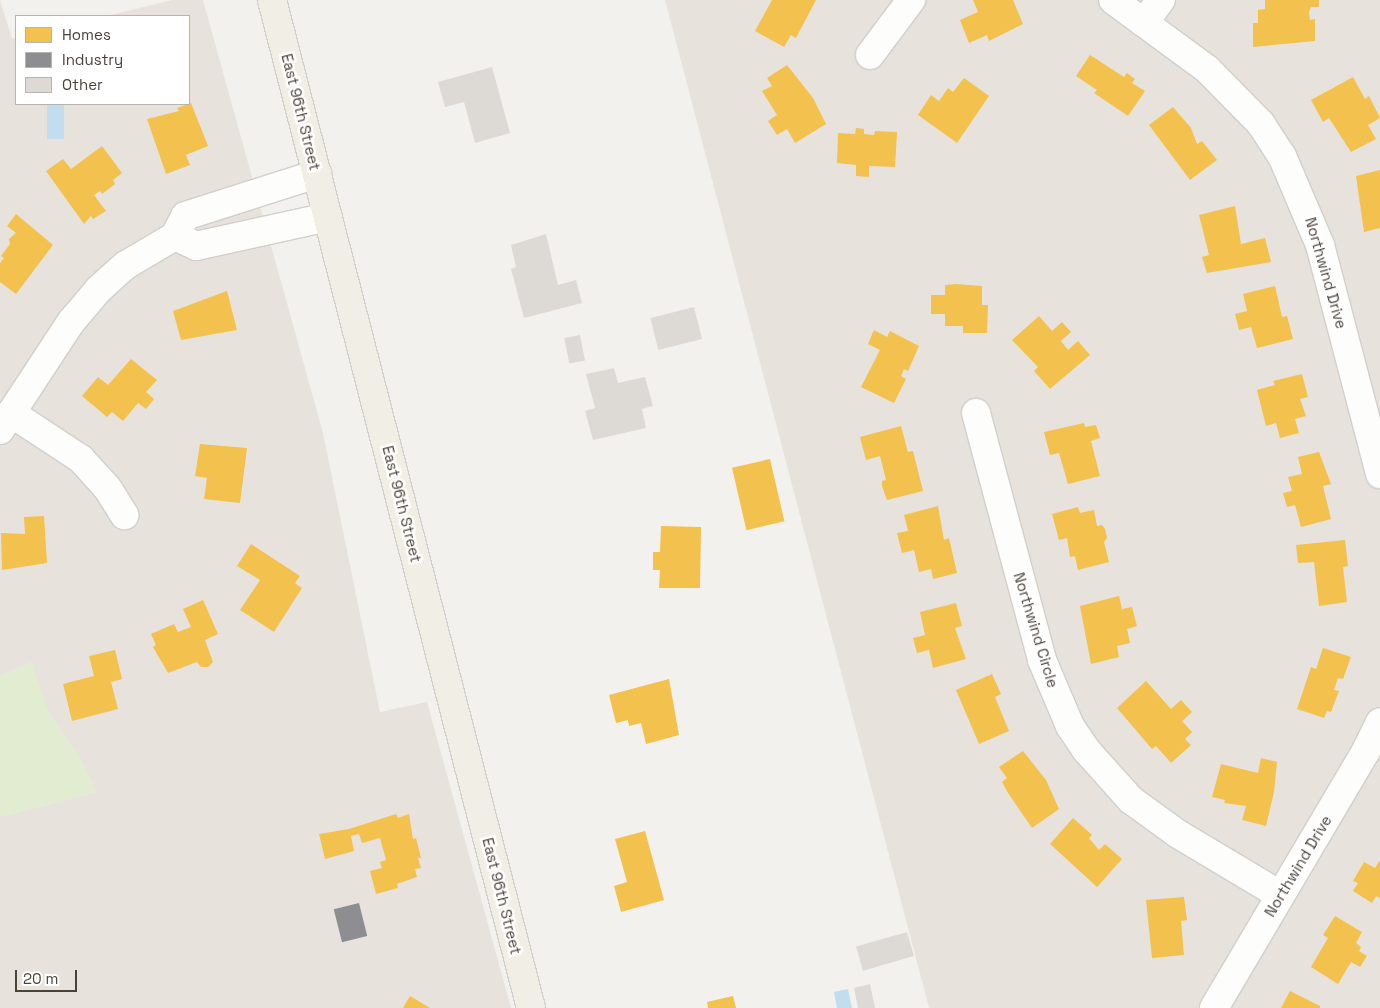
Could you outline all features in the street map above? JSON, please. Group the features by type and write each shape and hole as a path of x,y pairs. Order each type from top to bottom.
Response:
{"main road":[{"name":"East 96th Street","path":"272,0 531,1008"}],"street":[{"path":"870,55 911,0"},
{"name":"Northwind Drive","path":"1112,0 1207,69 1261,124 1282,156 1320,245 1380,474"},
{"path":"1144,23 1161,0"},
{"path":"124,515 108,489 81,459 6,422 54,345 99,289 126,265 175,236 186,216 317,174"},
{"path":"175,236 196,246 328,217"},
{"name":"Northwind Circle","path":"976,413 1042,660 1070,726 1087,751 1131,800 1178,834 1280,895"},
{"name":"Northwind Drive","path":"1214,1008 1366,752 1380,722"}],"shaded area":[{"path":"0,0 12,39 15,38 15,105 190,105 190,15 110,15 172,0 203,0 323,433 380,712 427,702 511,1008 0,1008 0,817 97,792 0,774"},
{"path":"665,0 1380,0 1380,1008 929,1008"}],"green space":[{"path":"32,662 47,709 78,754 97,792 0,817 0,675"}],"water":[{"path":"47,105 64,105 64,139 47,139"},
{"path":"848,989 852,1008 837,1008 834,992"}],"building: Homes":[{"path":"772,0 816,0 796,38 791,35 784,47 755,31"},
{"path":"973,0 1013,0 1023,24 989,41 987,35 969,43 960,20 978,12"},
{"path":"1265,0 1319,0 1319,7 1311,7 1309,12 1310,20 1315,19 1315,41 1253,47 1253,23 1258,23 1258,10 1265,9"},
{"path":"1090,55 1124,77 1127,73 1135,79 1132,83 1145,91 1128,116 1094,93 1097,90 1076,76"},
{"path":"787,65 813,98 826,124 795,143 787,129 777,135 768,121 777,115 762,91 772,86 767,78"},
{"path":"1353,77 1365,99 1369,96 1380,118 1368,125 1376,139 1351,152 1329,118 1323,122 1311,100"},
{"path":"964,78 989,96 957,143 918,115 931,95 939,101 948,88 953,92"},
{"path":"190,103 208,146 186,155 190,165 166,174 147,119 179,111 177,108 190,105"},
{"path":"1173,107 1191,128 1197,144 1202,141 1217,160 1190,180 1149,125"},
{"path":"856,128 864,129 864,134 874,135 875,131 897,132 895,167 869,166 869,177 856,176 856,165 837,163 838,133 855,134"},
{"path":"102,146 122,173 113,180 115,184 102,194 100,191 94,195 106,211 93,219 91,216 84,224 46,171 63,159 71,169"},
{"path":"1380,170 1380,228 1364,232 1356,176"},
{"path":"1235,206 1241,244 1265,238 1271,262 1207,273 1202,257 1209,255 1199,215"},
{"path":"16,214 53,245 16,294 0,282 0,263 4,258 1,256 10,244 9,239 16,233 7,226"},
{"path":"945,285 982,286 982,305 988,305 987,333 963,333 963,326 945,326 945,314 931,314 931,295 945,295"},
{"path":"1275,286 1282,317 1287,316 1293,339 1257,348 1251,327 1239,330 1235,314 1247,311 1243,294"},
{"path":"227,291 237,330 181,340 173,311"},
{"path":"1039,316 1052,331 1062,322 1071,332 1061,341 1068,350 1078,341 1090,355 1050,389 1034,371 1038,367 1012,340"},
{"path":"874,330 887,337 890,331 919,346 908,371 904,369 901,376 906,379 894,403 861,387 880,350 868,344"},
{"path":"131,359 157,380 146,392 154,399 146,409 138,403 123,421 112,412 107,417 82,396 98,377 108,385"},
{"path":"1302,374 1308,397 1300,399 1306,416 1295,419 1299,433 1280,438 1276,423 1266,426 1257,390 1275,385 1273,381"},
{"path":"1084,423 1085,427 1096,425 1100,438 1091,441 1100,476 1068,484 1059,453 1050,455 1044,432"},
{"path":"901,426 908,452 913,451 923,491 887,500 882,486 882,481 886,480 880,456 866,460 860,437"},
{"path":"200,444 247,448 240,503 204,499 207,478 195,476"},
{"path":"1319,452 1331,484 1323,486 1331,519 1301,527 1295,505 1287,507 1283,493 1292,491 1288,477 1302,474 1298,457"},
{"path":"770,459 784,521 746,530 732,468"},
{"path":"938,506 944,540 949,538 957,573 933,579 931,569 919,572 914,550 902,553 897,533 908,531 904,515"},
{"path":"1078,507 1080,513 1094,510 1097,526 1102,525 1105,529 1107,538 1104,542 1109,562 1078,570 1075,556 1070,557 1067,538 1059,540 1052,514"},
{"path":"44,516 47,563 2,570 1,533 25,534 24,517"},
{"path":"661,526 701,527 700,588 659,588 660,570 653,570 653,552 660,552"},
{"path":"1345,540 1348,566 1343,567 1347,602 1319,606 1314,562 1298,563 1296,545"},
{"path":"251,544 300,576 295,583 302,588 274,632 240,610 260,580 237,566"},
{"path":"1119,596 1122,609 1132,607 1137,626 1127,629 1130,643 1117,646 1119,657 1091,664 1080,606"},
{"path":"203,600 218,634 205,640 213,662 208,667 201,667 197,662 168,673 153,647 156,645 151,634 174,624 178,632 191,627 183,609"},
{"path":"956,603 962,626 955,628 966,659 933,668 929,650 917,653 913,638 925,635 920,612"},
{"path":"1323,648 1351,657 1343,679 1338,678 1334,690 1339,691 1331,712 1327,711 1324,718 1297,709 1311,667 1316,669"},
{"path":"115,650 122,679 111,682 118,709 72,721 63,684 94,676 89,656"},
{"path":"992,674 1001,694 995,697 1009,731 979,744 956,690"},
{"path":"669,679 679,735 646,744 641,723 629,726 628,720 616,723 609,695"},
{"path":"1146,681 1171,709 1181,700 1192,712 1182,721 1192,732 1185,739 1191,745 1171,763 1156,746 1152,749 1117,708"},
{"path":"1023,751 1046,780 1059,809 1032,828 1002,782 1007,778 999,767"},
{"path":"1261,758 1277,762 1274,792 1266,826 1242,820 1246,806 1224,803 1225,800 1212,797 1221,764 1258,773"},
{"path":"396,814 398,818 409,814 413,839 416,838 421,858 418,858 421,868 415,869 417,877 397,884 398,888 376,894 370,871 382,868 380,862 386,860 380,838 362,843 359,834 351,836 354,851 325,859 319,834 349,829"},
{"path":"1073,818 1092,835 1089,838 1099,850 1105,844 1122,859 1097,887 1050,844"},
{"path":"645,831 664,900 621,912 614,886 627,882 615,839"},
{"path":"1380,860 1380,898 1376,896 1372,903 1353,891 1358,883 1353,881 1364,862 1375,868"},
{"path":"1184,897 1187,920 1181,921 1184,955 1152,958 1146,900"},
{"path":"1335,916 1362,932 1356,943 1361,947 1359,951 1367,956 1360,967 1351,962 1338,984 1311,967 1328,938 1323,935"},
{"path":"1290,991 1320,1006 1320,1008 1281,1008"},
{"path":"410,996 430,1008 403,1008"},
{"path":"733,996 736,1008 708,1008 707,1002"}],"building: Industry":[{"path":"359,903 367,936 342,942 334,909"}],"building: Other":[{"path":"492,67 510,133 475,143 464,102 445,107 438,82"},
{"path":"546,234 558,285 576,280 582,303 524,318 511,269 516,267 511,245"},
{"path":"694,307 702,339 658,350 650,318"},
{"path":"580,335 585,361 569,364 564,338"},
{"path":"614,368 618,383 645,377 653,406 642,409 646,428 593,440 585,411 595,408 586,374"},
{"path":"907,932 914,956 863,971 856,947"},
{"path":"870,984 875,1008 858,1008 854,988"}]}
